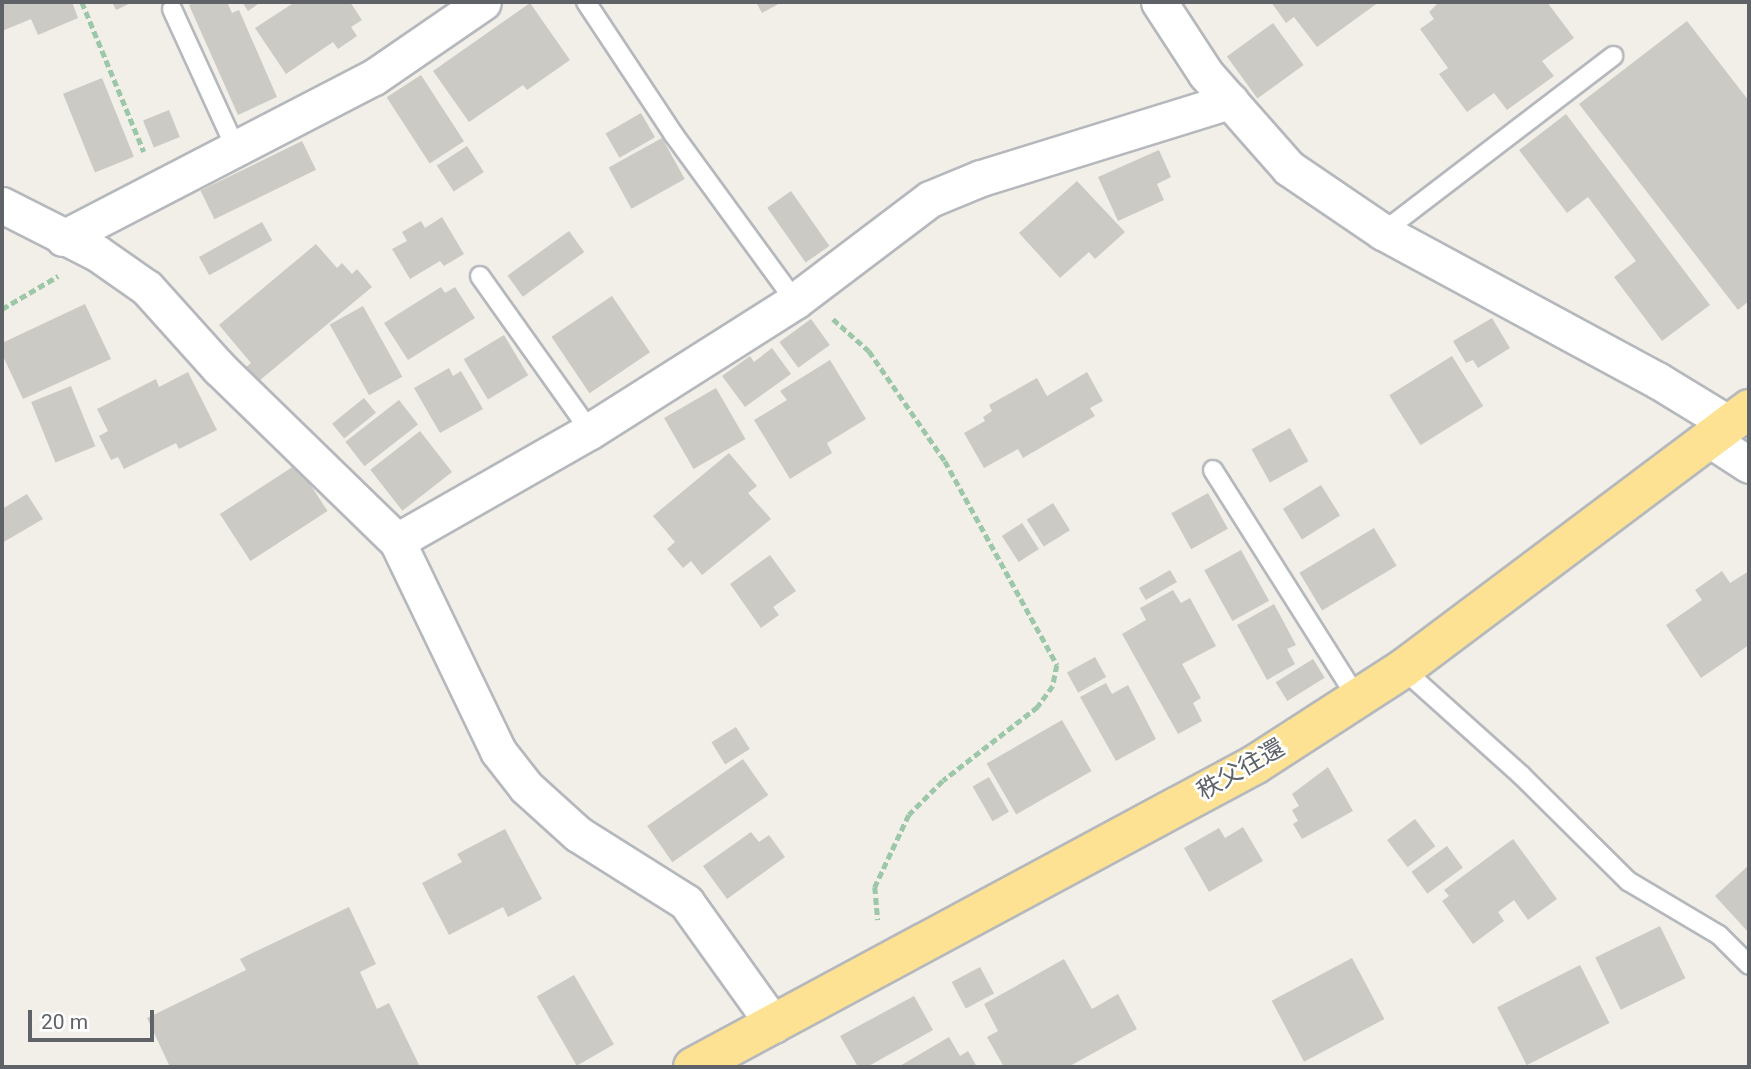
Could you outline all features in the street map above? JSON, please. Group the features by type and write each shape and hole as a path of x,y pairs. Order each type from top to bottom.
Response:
{"highway":[{"name":"秩父往還","path":"693,1067 1256,764 1403,669 1730,424"}],"street":[{"path":"63,238 374,77 483,2"},
{"path":"1160,2 1230,102 1289,169 1382,232 1657,380 1730,424 1749,465"},
{"path":"397,541 590,431 800,297 930,199 981,178 1230,102"},
{"path":"2,205 97,253 147,288 219,368 397,541 498,751 526,787 578,834 686,902 774,1025"}],"lane":[{"path":"586,2 681,145 800,297"},
{"path":"172,9 236,149"},
{"path":"1382,232 1614,56"},
{"path":"480,276 590,431"},
{"path":"1213,471 1357,698"},
{"path":"1403,669 1521,775 1628,881 1719,935 1749,965"}],"path":[{"path":"82,2 160,188"},
{"path":"2,309 97,253"},
{"path":"800,297 869,351 938,450 1013,579 1057,665 1054,686 1038,707 943,780 909,815 874,887 880,931"}],"building":[{"path":"2,2 72,2 78,18 38,35 31,19 2,31"},
{"path":"112,2 133,2 116,10"},
{"path":"196,2 227,2 232,13 239,10 277,97 238,115 189,5"},
{"path":"242,2 261,2 248,11"},
{"path":"295,2 350,2 362,20 351,27 357,36 338,49 333,42 286,74 255,28"},
{"path":"756,2 782,2 762,13"},
{"path":"1271,2 1379,2 1317,47 1294,17 1286,23"},
{"path":"1439,2 1547,2 1574,38 1542,61 1554,76 1507,110 1494,93 1467,112 1439,74 1448,68 1420,29 1434,19 1429,12"},
{"path":"530,3 570,60 527,90 523,85 469,122 433,71"},
{"path":"1687,21 1749,101 1749,301 1738,310 1579,104"},
{"path":"1273,23 1304,65 1257,99 1227,57"},
{"path":"421,75 464,141 430,164 387,97"},
{"path":"102,78 134,157 95,173 63,94"},
{"path":"169,110 180,137 154,147 143,120"},
{"path":"641,113 655,137 619,158 605,134"},
{"path":"1566,114 1710,305 1662,341 1614,277 1636,261 1588,197 1567,213 1519,150"},
{"path":"662,138 685,179 631,209 609,168"},
{"path":"302,141 316,170 214,219 200,191"},
{"path":"467,146 484,172 454,192 437,166"},
{"path":"1159,150 1171,177 1157,184 1164,200 1118,221 1098,177"},
{"path":"1077,181 1125,232 1095,259 1089,252 1060,278 1019,233"},
{"path":"791,191 829,246 806,263 767,208"},
{"path":"442,217 464,254 444,266 440,261 410,279 392,249 407,241 402,232 421,221 425,228"},
{"path":"262,222 272,240 209,275 199,257"},
{"path":"569,231 584,252 523,297 508,276"},
{"path":"316,244 337,268 342,263 352,274 357,269 372,287 259,381 246,367 251,363 219,325"},
{"path":"441,287 445,293 455,287 475,318 408,360 384,323"},
{"path":"612,296 650,352 590,393 551,337"},
{"path":"85,304 111,359 23,399 2,354 2,343"},
{"path":"363,306 402,377 369,395 330,324"},
{"path":"1492,318 1510,348 1478,368 1473,360 1466,363 1453,341"},
{"path":"811,319 830,345 798,368 779,342"},
{"path":"504,335 528,375 488,399 464,359"},
{"path":"772,348 791,374 745,407 722,376 750,356 754,362"},
{"path":"1452,356 1483,406 1421,445 1389,395"},
{"path":"830,360 866,419 827,443 832,453 790,479 754,420 787,400 780,391"},
{"path":"449,368 453,376 461,371 483,409 440,433 414,388"},
{"path":"188,372 217,430 179,449 176,443 124,469 118,457 111,460 99,436 108,431 97,409 156,379 159,387"},
{"path":"1087,372 1103,401 1090,408 1095,416 1023,458 1018,449 984,468 964,433 985,421 983,417 992,411 989,405 1037,378 1047,396"},
{"path":"71,386 95,446 55,462 31,402"},
{"path":"716,388 746,439 694,469 664,418"},
{"path":"364,398 376,413 344,439 332,424"},
{"path":"399,400 418,424 365,466 345,442"},
{"path":"1290,428 1308,461 1270,483 1252,449"},
{"path":"420,431 452,472 402,511 370,470"},
{"path":"729,453 757,486 748,493 771,519 702,575 691,561 683,568 667,549 675,542 653,516"},
{"path":"297,464 327,511 250,561 220,514"},
{"path":"1321,485 1340,516 1302,539 1283,509"},
{"path":"1208,493 1228,529 1191,549 1171,513"},
{"path":"27,494 43,519 2,543 2,509"},
{"path":"1053,503 1070,530 1044,547 1027,519"},
{"path":"1022,523 1039,549 1019,562 1002,536"},
{"path":"1374,528 1397,566 1322,611 1299,573"},
{"path":"1241,550 1269,601 1232,621 1204,570"},
{"path":"770,555 796,591 773,607 779,615 761,628 730,584"},
{"path":"1170,570 1177,582 1146,600 1139,588"},
{"path":"1722,571 1730,583 1749,571 1749,645 1701,678 1666,625 1702,600 1695,590"},
{"path":"1173,590 1181,603 1190,598 1216,646 1182,664 1201,698 1193,703 1202,721 1178,734 1122,634 1146,620 1140,608"},
{"path":"1274,604 1296,645 1287,649 1295,664 1267,680 1237,625"},
{"path":"1095,657 1106,677 1078,693 1067,673"},
{"path":"1313,659 1325,678 1287,701 1276,682"},
{"path":"1106,683 1112,694 1128,685 1156,739 1116,761 1080,697"},
{"path":"1062,720 1092,771 1016,815 987,764"},
{"path":"736,727 750,749 725,764 711,742"},
{"path":"743,759 768,795 672,862 647,826"},
{"path":"1328,767 1353,811 1302,839 1293,824 1298,821 1292,810 1299,806 1292,794"},
{"path":"989,777 1009,812 993,821 973,786"},
{"path":"1415,819 1435,846 1408,867 1387,840"},
{"path":"1243,827 1263,861 1209,892 1184,848 1219,828 1225,838"},
{"path":"505,829 542,899 508,917 503,907 449,935 422,883 462,862 457,854"},
{"path":"751,832 759,842 769,835 785,857 727,899 703,866"},
{"path":"1513,839 1557,899 1528,920 1514,900 1498,912 1504,921 1473,944 1442,901 1449,896 1444,890"},
{"path":"1447,846 1463,868 1427,894 1411,872"},
{"path":"1749,865 1749,933 1715,896"},
{"path":"349,907 376,964 360,972 377,1009 389,1003 420,1067 170,1067 147,1018 246,970 240,959"},
{"path":"1660,926 1685,978 1621,1010 1595,958"},
{"path":"1352,958 1384,1019 1304,1062 1272,1001"},
{"path":"1064,959 1092,1009 1118,994 1137,1029 1068,1067 1004,1067 987,1037 998,1031 984,1004"},
{"path":"1580,965 1610,1023 1527,1065 1497,1007"},
{"path":"980,967 994,993 966,1009 952,982"},
{"path":"574,975 614,1044 577,1066 537,996"},
{"path":"914,996 933,1030 867,1067 858,1067 840,1036"},
{"path":"949,1037 960,1056 968,1051 977,1067 898,1067"}]}
